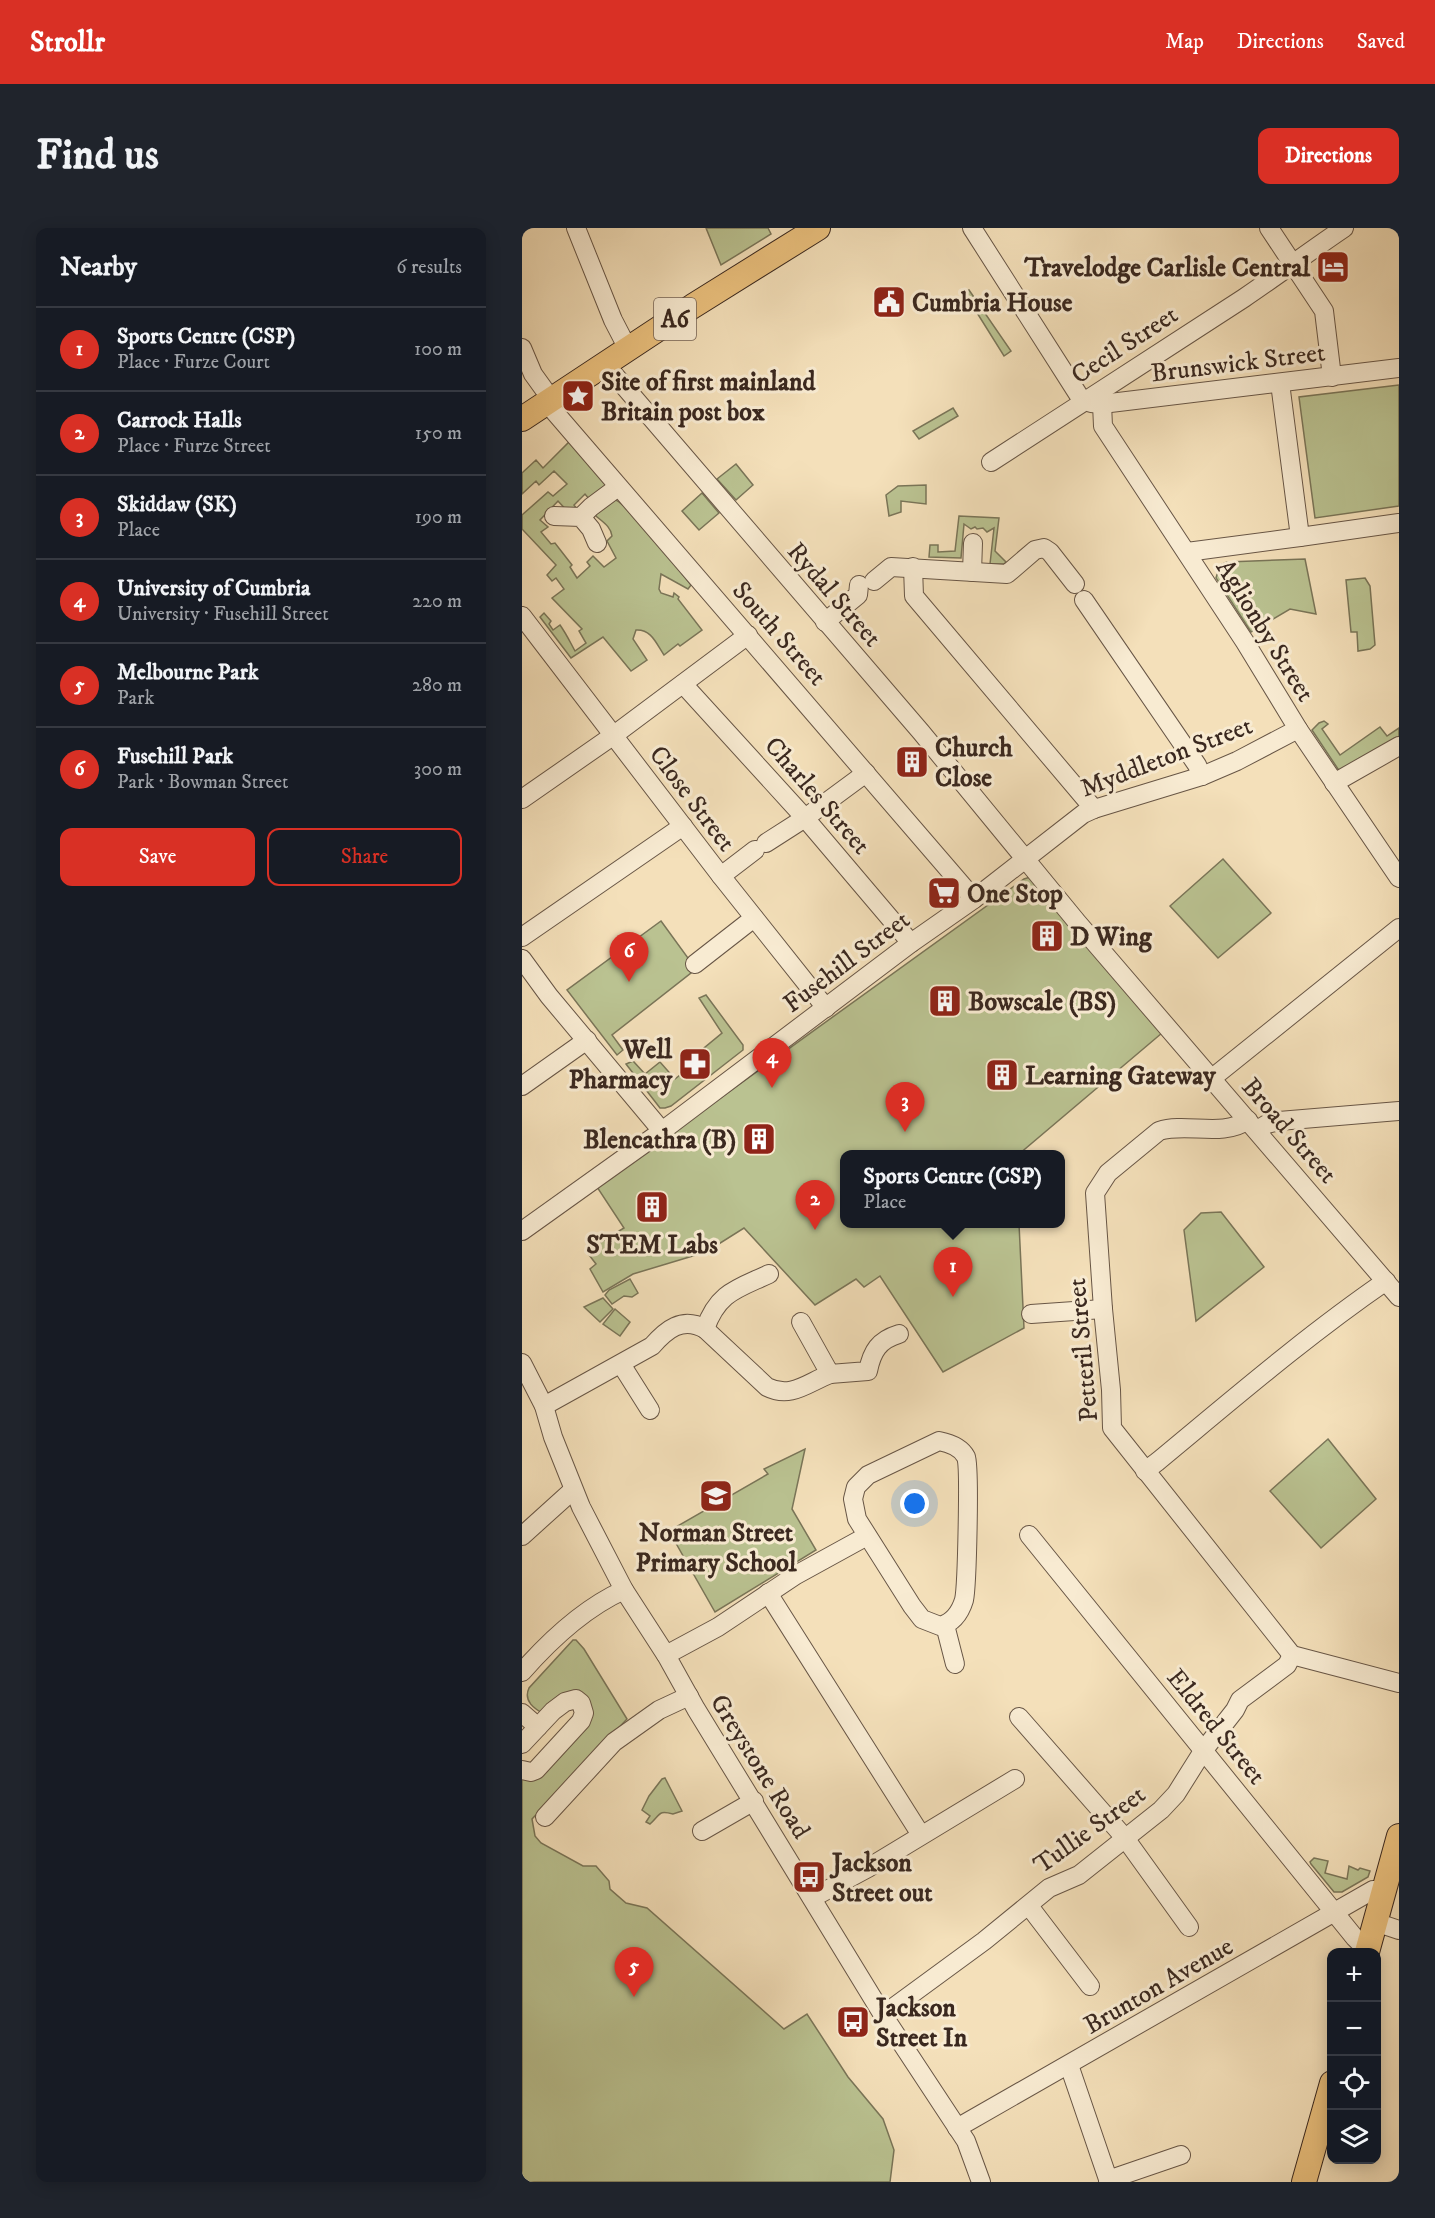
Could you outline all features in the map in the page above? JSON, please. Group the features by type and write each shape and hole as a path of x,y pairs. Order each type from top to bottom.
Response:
{"main road":[{"name":"A6","path":"535,408 818,228"},
{"path":"1370,1940 1399,1836"},
{"path":"1304,2182 1327,2101"}],"street":[{"path":"576,228 613,320 628,349"},
{"path":"972,228 1083,402"},
{"path":"1269,228 1324,311 1332,377"},
{"name":"Cecil Street","path":"991,462 1244,298 1344,228"},
{"name":"South Street","path":"522,348 533,374 535,408 618,487 974,899"},
{"name":"Rydal Street","path":"605,364 1027,858"},
{"name":"Brunswick Street","path":"1083,402 1102,404 1399,368"},
{"path":"1280,383 1300,537"},
{"name":"Aglionby Street","path":"1102,404 1103,426 1187,552 1298,729 1399,878"},
{"path":"554,516 581,517 618,487"},
{"path":"581,517 591,529 597,543"},
{"path":"1187,552 1399,523"},
{"path":"972,572 973,543"},
{"path":"825,622 858,595 866,583 891,567 1007,574 1035,550 1044,548 1050,552 1075,584"},
{"path":"913,567 914,596 1094,809"},
{"path":"1084,600 1203,776"},
{"name":"Close Street","path":"522,616 721,876 826,1008"},
{"path":"522,800 748,635"},
{"name":"Charles Street","path":"683,684 805,818 911,943"},
{"name":"Myddleton Street","path":"1027,858 1083,814 1203,776 1298,729"},
{"path":"1334,783 1399,746"},
{"path":"721,876 866,773"},
{"path":"522,937 683,826"},
{"name":"Fusehill Street","path":"522,1231 662,1131 1027,858"},
{"name":"Broad Street","path":"1027,858 1077,922 1399,1298"},
{"path":"695,964 754,918"},
{"path":"1210,1079 1399,928"},
{"path":"522,959 549,996 662,1131"},
{"path":"522,1086 587,1040"},
{"name":"Petteril Street","path":"1292,1655 1112,1428 1095,1193 1101,1180 1159,1131 1166,1129 1226,1128 1399,1111"},
{"path":"705,1329 711,1313 724,1297 770,1274"},
{"path":"1145,1470 1326,1325 1386,1281"},
{"path":"1031,1314 1103,1309"},
{"path":"801,1322 830,1374"},
{"path":"544,1406 652,1346 673,1326 694,1325 705,1329 752,1374 773,1390 781,1392 790,1392 830,1374 870,1377 876,1348 882,1341 898,1334"},
{"name":"Greystone Road","path":"522,1363 544,1406 573,1490 624,1590 666,1655 883,2015 966,2141 981,2182"},
{"path":"621,1364 650,1410"},
{"path":"939,1441 949,1443 963,1452 967,1459 968,1490 964,1599 954,1619 945,1625 934,1625 922,1619 867,1536 857,1519 853,1499 855,1487 868,1475 939,1441"},
{"path":"522,1536 573,1490"},
{"name":"Eldred Street","path":"1029,1535 1359,1942 1399,1930"},
{"path":"666,1655 718,1627 796,1575 867,1536"},
{"path":"522,1671 560,1633 589,1609 624,1590"},
{"path":"768,1593 921,1835"},
{"path":"945,1625 955,1664"},
{"path":"1292,1655 1399,1683"},
{"name":"Tullie Street","path":"883,2015 1029,1906 1049,1888 1079,1875 1169,1802 1203,1750 1235,1710 1240,1700 1287,1665 1292,1655"},
{"path":"545,1817 614,1742 652,1715 689,1696"},
{"path":"522,1744 565,1701 576,1699 581,1703 584,1713 581,1721 536,1770 531,1772 522,1770"},
{"path":"522,1713 538,1727"},
{"path":"1019,1717 1125,1838 1189,1927"},
{"path":"812,1898 868,1868 1015,1779"},
{"path":"702,1830 754,1801"},
{"name":"Brunton Avenue","path":"957,2128 1373,1890 1384,1891"},
{"path":"1029,1906 1090,1986"},
{"path":"1069,2065 1108,2181 1181,2155"}],"green space":[{"path":"706,228 768,228 771,234 721,265"},
{"path":"969,290 1011,351 1004,356 964,292"},
{"path":"1399,385 1399,506 1315,518 1299,397"},
{"path":"953,408 958,416 919,439 913,431"},
{"path":"571,440 608,487 595,506 585,494 574,505 579,512 570,514 558,501 540,520 548,527 541,532 551,544 555,543 572,565 570,567 577,578 590,566 587,562 593,556 604,567 616,558 607,541 612,536 610,529 595,515 613,499 641,523 691,585 688,589 661,574 659,589 661,593 673,597 674,593 679,597 678,599 702,630 664,655 649,634 636,630 633,639 647,660 631,671 603,637 571,658 540,617 544,613 551,621 549,624 553,630 560,625 575,651 586,643 579,631 582,629 552,598 564,589 556,578 552,581 547,575 556,565 522,529 522,515 548,492 553,496 567,484 554,471 539,485 536,481 522,494 522,473 536,460 543,468"},
{"path":"736,464 753,485 736,500 717,479"},
{"path":"926,485 926,504 901,501 901,512 889,516 886,495 898,486"},
{"path":"702,493 719,513 699,530 682,511"},
{"path":"959,516 999,518 995,551 1006,562 1004,564 990,564 994,528 987,532 983,528 971,529 964,524 961,558 929,557 930,545 938,545 938,552 955,551"},
{"path":"1305,559 1316,614 1290,609 1251,632 1216,578 1220,565 1227,562"},
{"path":"1365,578 1370,586 1375,645 1370,649 1358,651 1357,632 1351,632 1346,580"},
{"path":"1324,721 1328,724 1322,729 1340,755 1380,727 1387,736 1399,728 1399,737 1340,772 1312,730"},
{"path":"1223,859 1271,913 1218,958 1170,906"},
{"path":"1030,877 1162,1033 1024,1150 840,1150 840,1228 1019,1228 1024,1328 943,1372 880,1276 864,1287 856,1279 815,1305 744,1228 706,1252 633,1274 603,1292 590,1269 596,1264 586,1251 624,1228 597,1187 1024,879"},
{"path":"661,921 696,969 612,1035 623,1050 617,1055 567,990"},
{"path":"706,995 743,1045 743,1050 671,1106 660,1108 626,1064 633,1061 645,1074 660,1062 675,1079 690,1067 697,1069 701,1064 699,1059 707,1053 704,1048 722,1033 699,998"},
{"path":"1221,1212 1264,1267 1196,1321 1184,1230 1201,1213"},
{"path":"630,1279 638,1293 632,1297 624,1296 612,1304 605,1295 609,1290"},
{"path":"603,1298 613,1309 600,1322 584,1307"},
{"path":"615,1309 630,1322 620,1336 603,1324"},
{"path":"1328,1439 1376,1499 1321,1548 1270,1491"},
{"path":"805,1449 792,1509 816,1550 715,1612 669,1531 768,1474 764,1469"},
{"path":"573,1640 576,1640 584,1649 627,1719 532,1819 535,1836 541,1843 583,1866 596,1866 609,1881 610,1889 626,1903 647,1908 784,2029 807,2014 848,2077 883,2119 894,2150 890,2182 522,2182 522,1776 586,1705 546,1715 537,1710 527,1697 529,1688"},
{"path":"665,1778 682,1811 673,1814 662,1813 650,1824 646,1822 650,1816 642,1810 649,1796"},
{"path":"1314,1858 1328,1861 1325,1873 1347,1879 1349,1866 1358,1870 1360,1868 1370,1871 1368,1877 1342,1892 1334,1892 1311,1864"}],"place":[{"name":"Travelodge Carlisle Central","path":"1333,267"},
{"name":"Cumbria House","path":"889,302"},
{"name":"Site of first mainland Britain post box","path":"578,396"},
{"name":"Church Close","path":"912,762"},
{"name":"One Stop","path":"944,893"},
{"name":"D Wing","path":"1047,936"},
{"name":"Fusehill Park","path":"629,982"},
{"name":"Bowscale (BS)","path":"945,1001"},
{"name":"Well Pharmacy","path":"695,1064"},
{"name":"Learning Gateway","path":"1002,1075"},
{"name":"University of Cumbria","path":"772,1088"},
{"name":"Skiddaw (SK)","path":"905,1132"},
{"name":"Blencathra (B)","path":"759,1139"},
{"name":"STEM Labs","path":"652,1207"},
{"name":"Carrock Halls","path":"815,1230"},
{"name":"Sports Centre (CSP)","path":"953,1297"},
{"name":"Norman Street Primary School","path":"716,1496"},
{"name":"Jackson Street out","path":"809,1877"},
{"name":"Melbourne Park","path":"634,1997"},
{"name":"Jackson Street In","path":"853,2022"}]}
